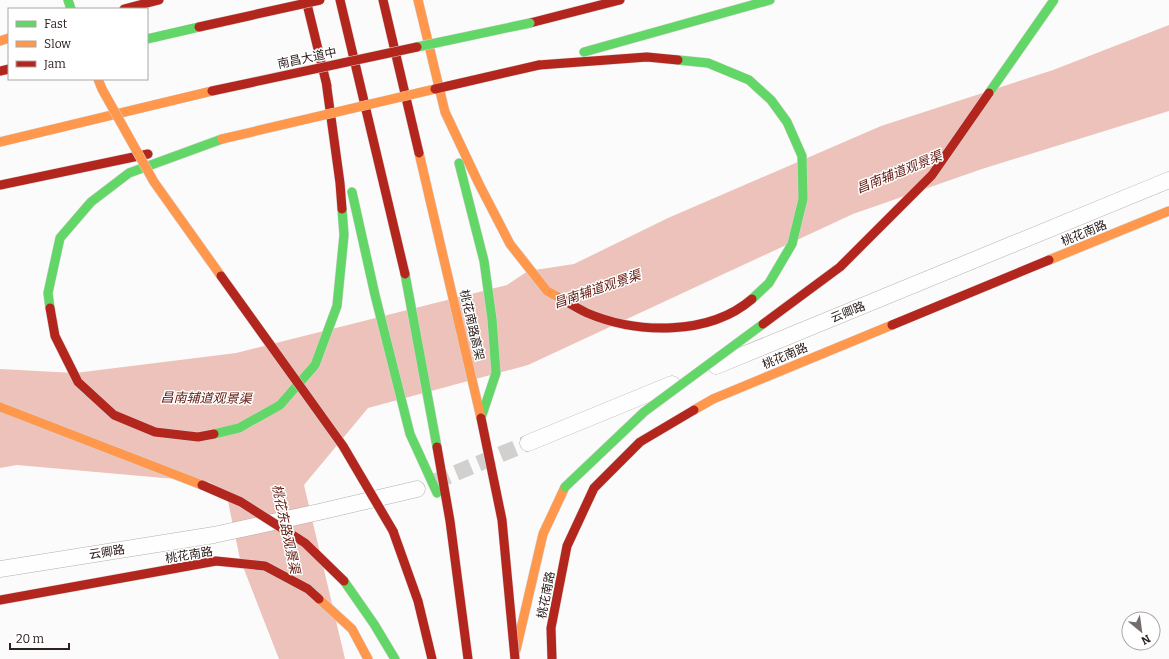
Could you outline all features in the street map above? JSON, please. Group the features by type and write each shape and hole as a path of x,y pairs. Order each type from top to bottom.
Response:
{"main road":[{"path":"128,8 159,0"},
{"path":"306,0 375,294 410,434 450,521"},
{"path":"148,39 320,0"},
{"path":"340,0 407,284 450,521 468,659"},
{"name":"桃花南路高架","path":"383,0 481,418 502,520 514,657"},
{"path":"418,0 445,112 484,261 492,319 496,373 481,418"},
{"name":"南昌大道中","path":"0,142 212,91 530,23 620,0"},
{"path":"0,185 222,139 539,65 770,0"},
{"path":"514,657 543,534 565,487 644,412 840,267 932,175 1054,0"},
{"path":"445,112 479,184 510,244 547,291 587,313 629,326 666,329 703,324 741,308 769,283 792,244 803,199 802,156 787,122 771,100 749,80 708,63 647,57 539,65"},
{"path":"98,80 154,182 343,446 393,531 418,601 432,659"},
{"path":"222,139 129,173 91,202 60,238 48,293 55,336 78,382 114,415 155,432 198,437 239,428 280,405 315,366 337,306 344,235 340,183 326,81"},
{"name":"桃花南路","path":"552,659 551,628 567,546 594,488 640,442 713,399 1169,211"},
{"path":"0,407 187,478 241,502 292,534 305,543 344,581 374,624 395,659"},
{"name":"桃花南路","path":"0,600 216,561 265,566 308,589 352,629 368,659"}],"street":[{"name":"云卿路","path":"528,443 1169,180"},
{"name":"云卿路","path":"0,569 214,535 417,489"}],"water":[{"path":"1169,25 1169,111 982,169 853,214 528,365 368,408 304,485 345,659 279,659 240,559 226,492 209,482 17,465 0,468 0,369 75,373 236,353 507,285 528,271 574,264 668,218 881,126 1053,70"}],"tunnel":[{"path":"434,482 528,443"}],"traffic: fast":[{"path":"68,0 71,8"},
{"path":"584,52 770,0"},
{"path":"989,93 1054,0"},
{"path":"417,47 530,23"},
{"path":"148,39 199,27"},
{"path":"678,60 708,63 749,80 771,100 787,122 802,156 803,199 792,244 769,283 752,299"},
{"path":"50,308 48,293 60,238 91,202 129,173 222,139"},
{"path":"459,163 484,261 492,319 496,373 481,418"},
{"path":"352,192 375,295 410,434 437,493"},
{"path":"214,434 239,428 280,405 315,365 337,306 344,235 342,209"},
{"path":"405,274 437,447"},
{"path":"565,487 644,412 763,324"},
{"path":"344,581 374,624 395,659"}],"traffic: slow":[{"path":"418,0 445,112 479,184 510,244 547,291 560,298"},
{"path":"0,41 8,38"},
{"path":"98,80 154,182 221,276"},
{"path":"222,139 435,89"},
{"path":"0,142 212,91"},
{"path":"419,153 481,418"},
{"path":"1049,260 1169,211"},
{"path":"694,410 713,399 892,325"},
{"path":"0,407 202,485"},
{"path":"516,650 543,534 565,487"},
{"path":"319,599 352,629 368,659"}],"traffic: jam":[{"path":"128,8 159,0"},
{"path":"306,0 327,86"},
{"path":"199,27 320,0"},
{"path":"340,0 405,274"},
{"path":"383,0 419,153"},
{"path":"530,23 620,0"},
{"path":"212,91 417,47"},
{"path":"539,65 647,57 678,60"},
{"path":"435,89 539,65"},
{"path":"0,71 8,69"},
{"path":"326,81 340,183 342,209"},
{"path":"763,324 840,267 932,175 989,93"},
{"path":"0,185 148,154"},
{"path":"892,325 1049,260"},
{"path":"221,276 343,446 393,531"},
{"path":"560,298 587,313 607,320 650,328 672,328 715,320 735,311 752,299"},
{"path":"50,308 55,336 78,382 114,415 155,432 198,437 214,434"},
{"path":"552,659 551,628 567,546 594,488 640,442 694,410"},
{"path":"481,418 502,520 515,659"},
{"path":"437,447 450,521 468,659"},
{"path":"202,485 241,502 305,543 344,581"},
{"path":"393,531 418,601 432,659"},
{"path":"0,600 216,561 265,566 308,589 319,599"}],"water label":[{"name":"昌南辅道观景渠","path":"899,172"},
{"name":"昌南辅道观景渠","path":"597,289"},
{"name":"昌南辅道观景渠","path":"206,398"},
{"name":"桃花东路观景渠","path":"286,529"}]}
